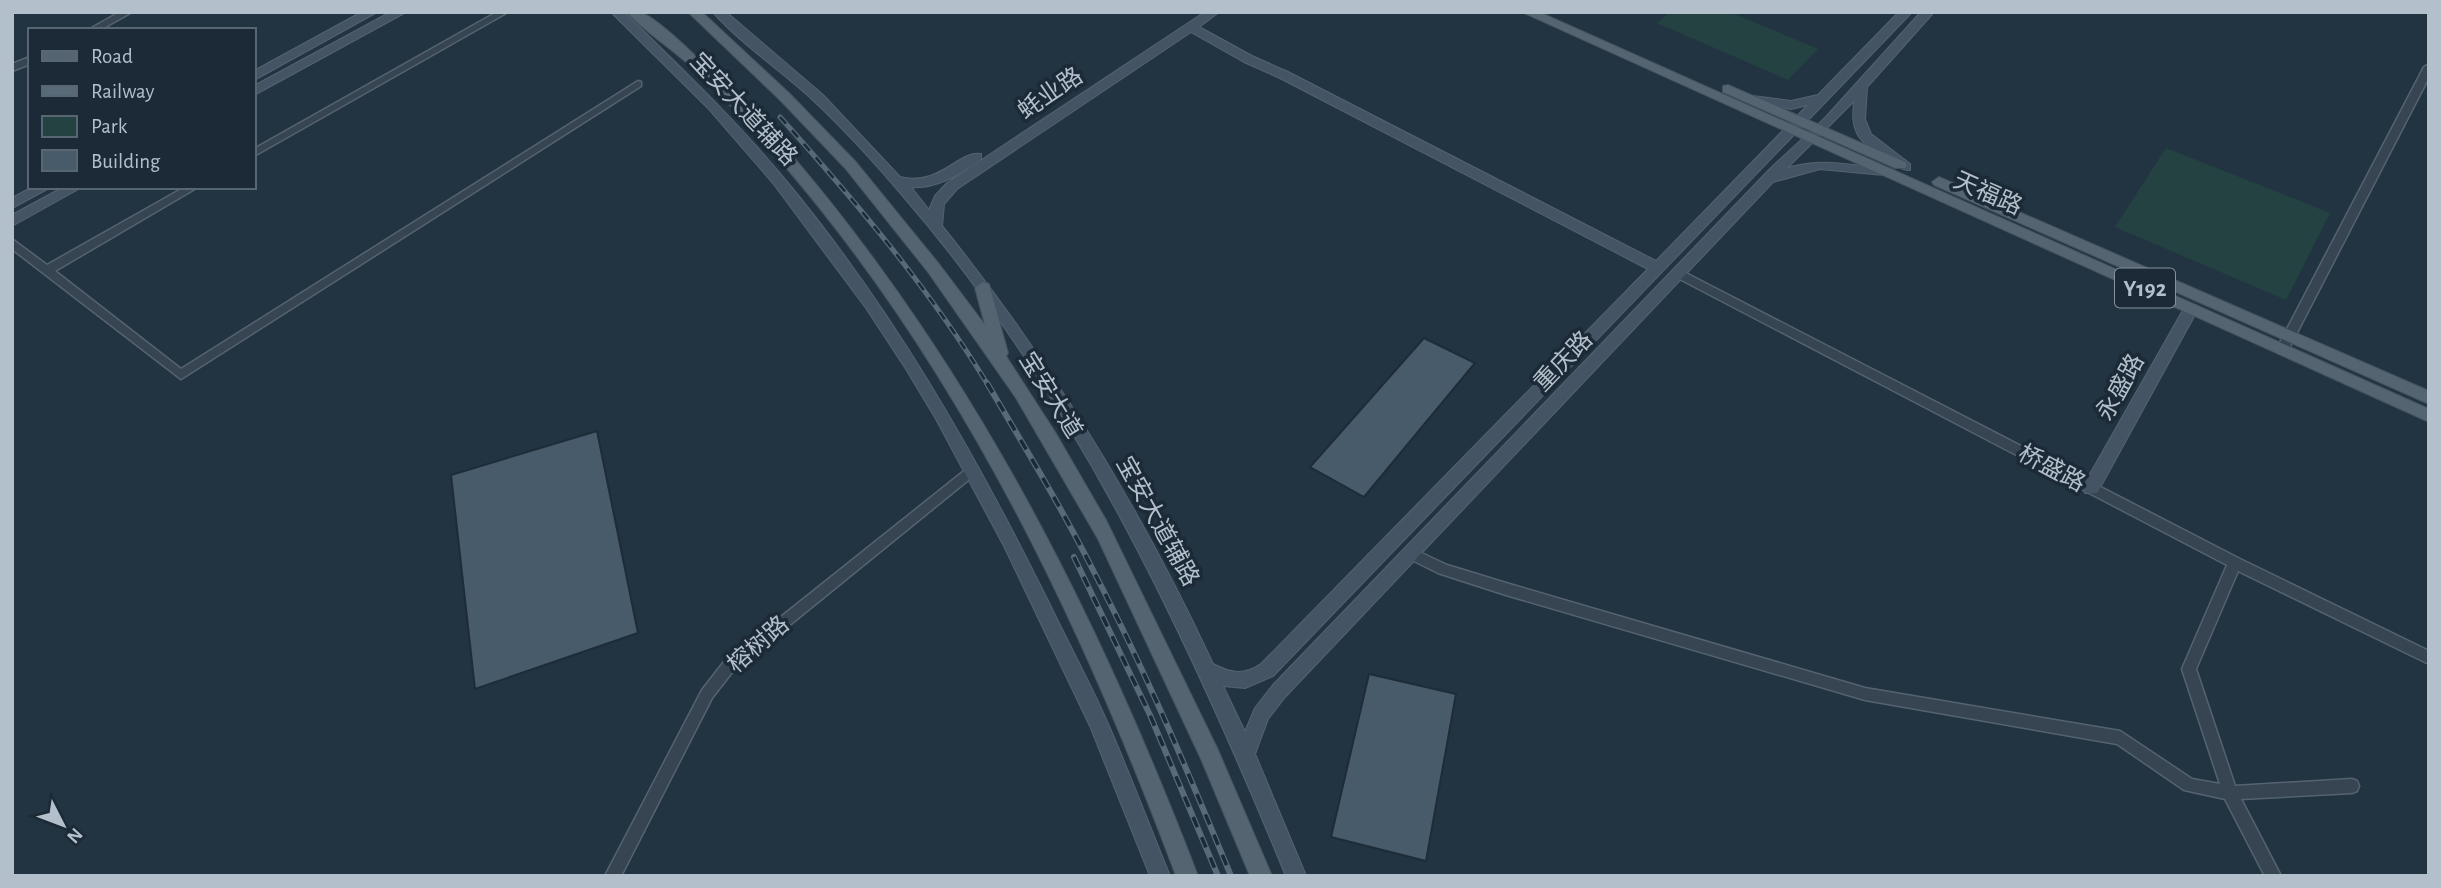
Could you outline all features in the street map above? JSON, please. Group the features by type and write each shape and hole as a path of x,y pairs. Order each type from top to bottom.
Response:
{"main road":[{"path":"256,75 371,12"},
{"path":"256,90 400,12"},
{"name":"宝安大道辅路","path":"617,12 713,106 778,180 871,304 943,415 1099,724 1160,876"},
{"path":"633,12 682,53 761,130 793,166 862,253 932,351 993,456 1090,640 1140,748 1187,876"},
{"name":"宝安大道","path":"694,12 773,85 870,187 1003,363 1054,443 1100,526 1195,721 1241,821 1261,876"},
{"name":"宝安大道辅路","path":"719,12 797,79 896,180 983,288 1080,432 1153,561 1208,669 1247,751 1296,876"},
{"name":"蚝业路","path":"896,180 918,184 945,176 1198,12"},
{"name":"蚝业路","path":"935,227 934,210 938,201 952,186 1213,12"},
{"name":"天福路","path":"1528,12 1746,103"},
{"name":"天福路","path":"1554,12 1746,103 2285,343 2429,416"},
{"name":"重庆路","path":"1208,669 1236,682 1259,676 1906,12"},
{"name":"重庆路","path":"1247,751 1254,730 1270,701 1678,273 1815,134 1928,12"},
{"path":"1191,27 1261,67 1284,75 1657,267"},
{"path":"1861,84 1858,119 1865,136 1897,170"},
{"name":"Y192","path":"1746,103 1801,105 1823,97"},
{"path":"1746,103 1769,136 1770,144 1760,160"},
{"path":"1762,186 1795,168 1821,163 1897,170"},
{"name":"天福路","path":"1897,170 2191,309 2429,398"},
{"path":"12,204 40,189"},
{"path":"12,221 71,189"},
{"path":"983,288 1003,363"},
{"name":"永盛路","path":"2091,488 2191,309"},
{"path":"1329,605 1348,619"}],"street":[{"path":"96,28 128,12"},
{"path":"256,152 504,12"},
{"path":"12,68 28,61"},
{"path":"2285,343 2429,67"},
{"path":"12,243 181,375 638,84"},
{"path":"47,270 190,189"},
{"name":"桥盛路","path":"1678,273 2235,564 2429,658"},
{"name":"榕树路","path":"613,876 707,694 728,667 973,470"},
{"path":"1411,553 1443,569 1506,589 1865,694 2120,738 2189,785 2230,793 2352,786"},
{"path":"2235,564 2189,669 2230,793 2273,876"}],"green space":[{"path":"1670,12 1730,12 1818,49 1788,80 1657,23"},
{"path":"2166,148 2330,213 2286,300 2115,227"}],"building":[{"path":"1424,338 1475,363 1364,497 1310,467"},
{"path":"597,431 638,633 475,689 451,475"},
{"path":"1369,674 1456,694 1426,861 1331,837"}],"railway":[{"path":"780,117 890,246 941,314 988,385"},
{"path":"987,383 1056,501 1114,611 1231,876"},
{"path":"1074,557 1150,715 1218,876"}]}
